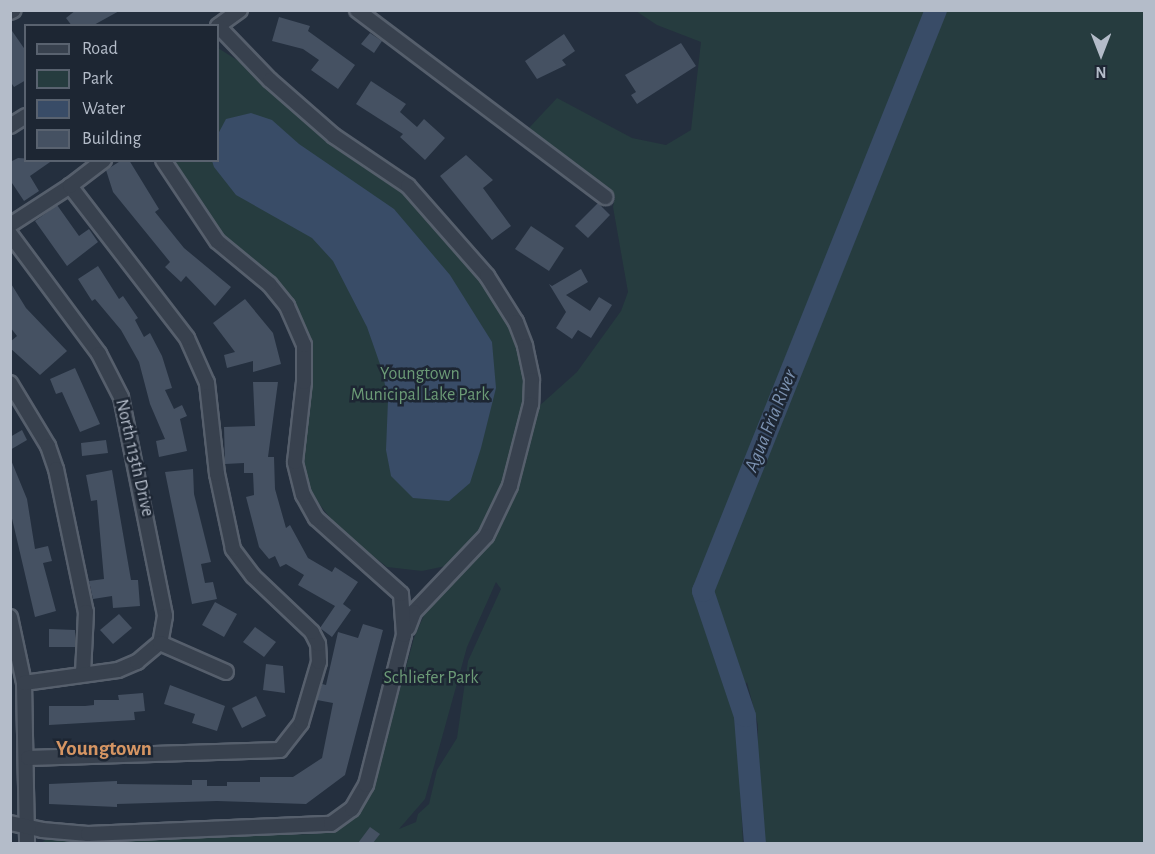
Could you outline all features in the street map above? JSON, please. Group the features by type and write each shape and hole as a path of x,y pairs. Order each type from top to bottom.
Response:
{"street":[{"path":"219,25 240,10"},
{"path":"357,10 605,197"},
{"path":"10,823 88,834 316,827 331,824 352,809 372,768 405,636 414,612 486,536 510,486 531,404 532,380 525,346 516,322 487,276 408,186 334,136 270,80 219,27"},
{"path":"10,126 24,117"},
{"path":"10,225 70,186 101,162"},
{"path":"164,162 217,241 269,284 287,306 304,345 304,382 295,462 300,488 316,518 401,594 405,611 405,636"},
{"path":"28,758 280,750 290,742 301,723 319,662 318,644 312,632 253,576 233,549 217,474 207,383 187,338 70,186"},
{"name":"North 113th Drive","path":"10,234 99,354 121,397 165,616 160,643"},
{"path":"10,383 48,446 56,468 86,612 83,674"},
{"path":"10,617 24,683 28,758 27,843"},
{"path":"24,683 83,674 137,662 160,643 225,672"}],"green space":[{"name":"Schliefer Park","path":"636,11 1144,11 1144,843 757,843 758,725 747,682 736,700 743,843 39,844 47,839 318,834 343,826 363,807 373,788 414,638 425,613 503,523 519,482 538,407 577,372 621,311 628,292 613,207 615,196 528,129 557,98 632,138 666,145 691,130 701,42 657,25","holes":["496,582 501,589 468,661 457,738 437,770 429,804 418,814 416,822 399,829 425,799 467,647"]},
{"name":"Youngtown Municipal Lake Park","path":"219,49 256,72 315,131 388,177 406,194 484,285 511,327 525,367 526,398 503,486 489,518 446,566 422,571 387,567 341,531 311,494 304,464 313,365 306,328 288,296 222,237 197,206 173,162 219,162"}],"water":[{"path":"251,113 272,120 299,144 394,209 450,275 492,342 496,388 481,448 470,483 449,501 413,498 391,476 386,450 388,400 382,370 367,327 333,261 312,238 236,195 214,167 212,162 219,162 219,132 226,119"}],"building":[{"path":"76,10 121,10 96,24 70,24 66,18"},
{"path":"279,17 310,26 308,31 355,65 338,89 311,70 319,60 303,49 272,41"},
{"path":"10,28 24,48 24,81 14,87 10,81"},
{"path":"370,33 382,41 374,53 361,44"},
{"path":"564,34 575,51 562,60 566,65 537,79 525,61"},
{"path":"681,43 696,66 637,104 631,95 636,92 625,75"},
{"path":"371,81 406,104 400,112 417,127 424,119 445,138 425,160 400,137 403,134 356,104"},
{"path":"466,155 493,180 483,188 511,226 492,240 440,176"},
{"path":"18,158 24,158 24,162 50,162 30,176 39,191 24,201 10,180 10,162"},
{"path":"119,162 130,162 159,209 155,212 184,248 231,287 215,306 186,276 181,282 165,267 170,262 113,192 106,170"},
{"path":"598,203 610,215 588,238 575,226"},
{"path":"57,205 79,236 89,229 98,242 67,266 35,221"},
{"path":"531,226 564,248 549,271 515,249"},
{"path":"98,266 119,299 123,296 138,318 135,320 144,337 150,333 162,356 172,388 165,390 174,409 182,405 187,416 180,419 187,451 159,457 156,441 165,439 150,404 139,362 121,330 95,299 92,301 78,279"},
{"path":"581,269 588,282 566,295 590,311 599,297 612,305 591,338 578,330 572,339 556,328 566,312 549,284 552,286"},
{"path":"10,282 26,308 67,351 40,375 10,348 10,342 17,336 10,327"},
{"path":"245,299 273,333 281,364 253,372 253,361 227,368 224,355 235,352 213,323"},
{"path":"75,368 100,424 80,432 62,392 56,394 50,379"},
{"path":"253,382 278,382 268,457 274,457 275,489 286,528 290,525 308,558 332,572 335,567 358,582 343,604 351,610 332,637 320,628 335,606 298,585 304,575 286,564 280,567 275,556 269,559 259,547 246,497 254,495 253,473 244,473 244,463 225,464 224,427 255,426"},
{"path":"22,430 27,440 10,450 10,437"},
{"path":"106,440 108,453 82,456 81,443"},
{"path":"11,460 27,499 35,549 48,546 52,561 43,563 56,611 35,617 10,510"},
{"path":"193,469 194,494 211,562 201,564 205,583 213,582 217,599 192,604 165,472"},
{"path":"112,470 131,580 138,580 140,606 113,608 112,596 93,599 89,581 104,579 97,500 91,501 86,475"},
{"path":"215,602 237,614 224,637 202,625"},
{"path":"119,614 132,628 113,644 100,630"},
{"path":"363,624 383,630 345,775 306,804 217,801 117,804 117,807 49,804 49,784 117,781 117,784 192,785 192,780 207,780 207,786 227,786 227,782 260,782 260,777 293,777 322,758 333,703 317,700 322,684 326,685 338,632 358,638"},
{"path":"255,627 276,642 264,657 243,642"},
{"path":"49,629 75,630 75,647 49,647"},
{"path":"266,664 283,666 285,693 263,690"},
{"path":"170,685 225,706 217,731 192,723 195,714 164,704"},
{"path":"143,693 145,711 134,712 135,720 49,725 49,706 94,705 94,700 119,700 118,695"},
{"path":"256,696 266,716 242,728 232,708"},
{"path":"370,827 380,834 373,843 358,843"}],"waterway":[{"name":"Agua Fria River","path":"755,844 745,716 703,591 936,10"}],"district":[{"name":"Youngtown","path":"104,749"}]}
